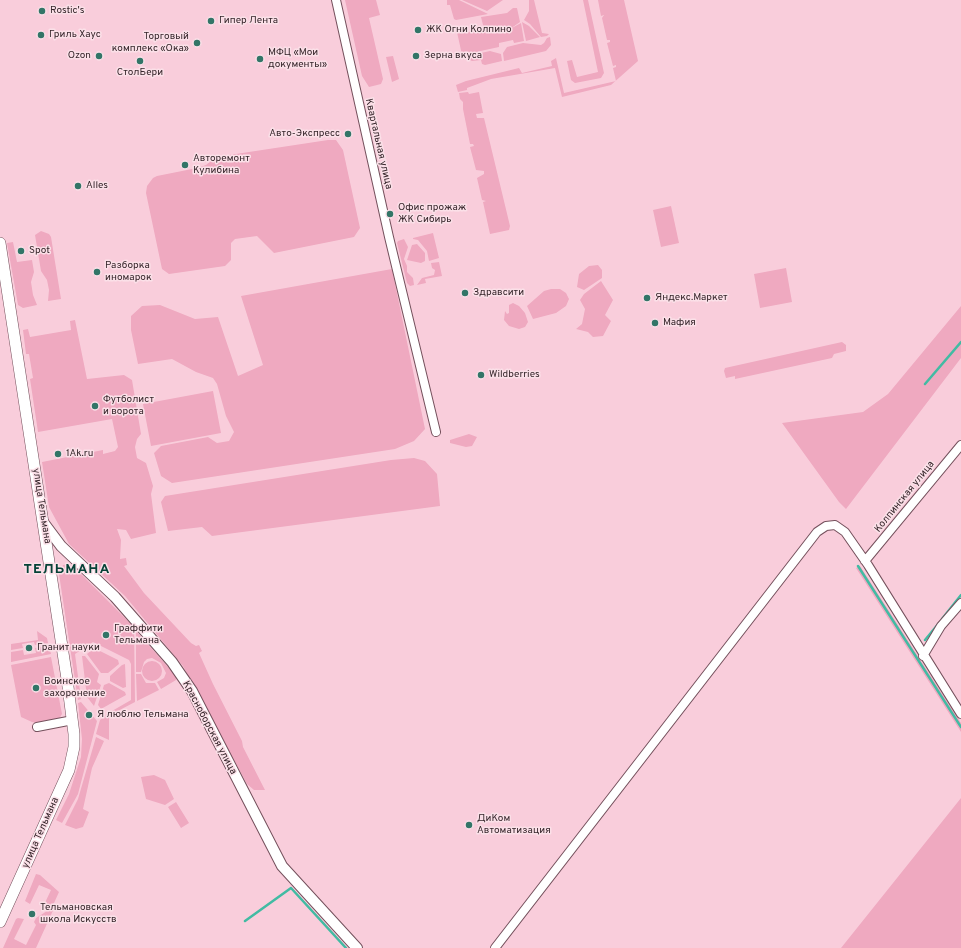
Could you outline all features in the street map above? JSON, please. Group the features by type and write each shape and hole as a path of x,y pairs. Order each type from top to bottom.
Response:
{"main road":[{"name":"улица Тельмана","path":"0,243 43,522 72,720 74,747 69,770 0,922"}],"street":[{"name":"Квартальная улица","path":"336,0 389,237 436,432"},
{"name":"Колпинская улица","path":"865,561 961,445"},
{"name":"Красноборская улица","path":"43,522 61,546 115,597 172,662 192,691 282,866 357,948"},
{"path":"495,948 819,530 830,525 840,527 865,561 923,656 961,714"},
{"path":"923,656 941,626 961,602"},
{"path":"37,727 72,720"}],"shaded area":[{"path":"345,0 376,0 380,15 369,18 383,79 381,84 369,87 362,76"},
{"path":"447,0 459,0 488,14 456,20 454,19 450,5 447,5"},
{"path":"462,0 503,0 487,11"},
{"path":"529,0 534,0 542,33 549,34 547,36 541,37 530,24 524,20 529,11"},
{"path":"583,0 588,0 604,73 601,78 575,83 571,80 567,61 572,60 577,77 598,72"},
{"path":"598,0 624,0 638,61 616,81 613,68 616,67 616,65 613,66 607,43 610,42 610,40 607,40 602,18 604,15 601,16"},
{"path":"513,8 517,8 520,22 510,29 521,23 524,41 514,43 513,40 499,43 499,47 462,55 457,32 460,27 466,26 468,32 484,29 481,17 507,13"},
{"path":"522,22 529,26 540,37 526,41"},
{"path":"550,37 551,45 546,51 504,61 503,53 507,47 523,43 541,45 547,38"},
{"path":"490,51 501,54 502,61 485,65 482,64 481,60 472,61 463,57"},
{"path":"393,56 399,79 392,82 386,57"},
{"path":"556,58 564,93 615,81 611,85 562,97 555,68 491,79 467,88 467,90 458,92 456,85 466,81 519,68 522,73 552,66 551,61"},
{"path":"468,92 469,94 479,92 483,113 476,114 477,118 484,118 510,226 509,230 490,234 483,202 486,201 482,200 477,178 484,174 484,171 476,170 470,147 474,146 473,144 470,144 463,102 460,99 459,93"},
{"path":"336,140 343,150 360,228 354,237 274,253 257,236 235,239 231,243 231,260 225,266 169,274 162,269 146,193 147,186 153,178 206,165 216,157"},
{"path":"671,206 679,243 661,247 653,210"},
{"path":"41,231 49,234 51,237 61,299 48,301 49,290 47,280 41,271 35,235"},
{"path":"433,233 439,258 429,261 427,251 418,240 413,238"},
{"path":"404,239 408,247 404,259 407,266 407,272 413,278 414,285 410,286 407,283 397,243 398,241"},
{"path":"13,242 17,262 32,260 34,272 31,282 33,295 37,305 23,308 18,305 7,243"},
{"path":"417,244 425,253 425,261 421,263 407,260 412,245"},
{"path":"439,262 442,276 425,279 426,283 417,285 422,278 434,275 435,270 432,268 431,263"},
{"path":"598,265 602,270 602,278 584,290 577,287 579,274 589,266"},
{"path":"786,268 792,302 760,308 754,274"},
{"path":"392,269 425,429 414,441 395,449 172,483 161,476 154,453 161,446 208,437 217,443 229,441 234,432 226,416 217,384 213,378 196,372 172,359 138,364 131,330 131,316 142,306 160,305 195,319 218,317 238,376 263,365 241,296"},
{"path":"601,281 613,300 605,315 611,321 603,336 593,337 588,332 576,329 582,324 585,309 580,300 584,294"},
{"path":"560,289 566,293 569,299 566,306 556,313 533,319 527,306 544,291"},
{"path":"513,303 519,306 525,313 528,322 525,327 519,329 509,326 504,320 505,311 507,314 509,313 509,305"},
{"path":"961,306 961,358 846,509 839,502 782,423 863,412 888,394"},
{"path":"75,320 87,379 124,375 132,380 141,434 137,439 135,447 137,458 146,463 153,486 151,494 156,533 131,539 126,530 117,529 121,540 120,559 126,558 127,565 124,566 144,593 191,643 196,646 199,645 202,651 199,653 213,684 265,790 254,790 247,784 183,666 125,596 69,544 49,507 42,462 103,450 103,454 115,451 118,447 112,419 38,432 30,379 33,378 29,354 26,354 23,330 28,329 30,337 71,330 70,321"},
{"path":"842,342 846,345 846,351 834,354 832,358 735,379 735,376 726,378 724,371 725,368"},
{"path":"213,391 221,433 151,446 143,404"},
{"path":"469,434 477,437 472,446 466,447 450,443 450,440"},
{"path":"414,458 425,461 437,474 440,506 212,536 202,527 168,531 161,502 165,496 391,460"},
{"path":"68,564 73,566 134,627 135,702 112,714 112,711 131,700 131,664 129,660 93,642 75,654 81,699 78,700 59,574 63,565"},
{"path":"860,566 961,723 961,732 856,568"},
{"path":"37,631 47,638 48,643 35,645 34,642 22,644 23,648 11,650 11,644 38,640"},
{"path":"136,631 177,677 176,680 161,689 157,682 164,678 166,673 161,663 152,658 147,659 144,662 141,672 136,672"},
{"path":"49,646 51,654 11,662 11,652 23,650 24,655 36,653 35,648"},
{"path":"94,648 118,660 119,664 108,673 101,673 87,654"},
{"path":"82,656 85,656 99,674 97,682 101,685 94,706 87,697"},
{"path":"51,657 62,714 59,719 38,723 32,722 21,717 11,665"},
{"path":"152,661 159,664 162,671 159,678 152,681 145,678 142,671 145,664"},
{"path":"125,664 126,687 123,688 110,681 110,676"},
{"path":"136,674 141,674 146,683 155,683 159,690 137,701"},
{"path":"109,683 125,692 126,695 101,709 98,705 104,685"},
{"path":"81,702 97,721 78,794 62,823 56,820 69,794 81,757 82,739 78,703"},
{"path":"109,712 109,740 96,734 100,720"},
{"path":"96,737 104,741 92,768 83,809 89,812 83,827 76,829 65,825 78,799"},
{"path":"154,775 165,780 174,799 165,805 146,799 141,777"},
{"path":"961,798 961,948 841,948"},
{"path":"176,802 189,823 181,828 168,807"},
{"path":"36,874 40,875 59,892 54,903 45,909 43,907 51,890 39,885 30,904 25,901"},
{"path":"55,906 36,948 3,948 16,919 24,919 14,939 26,945 36,925 34,922 36,918"}],"waterway":[{"path":"925,384 961,342"},
{"path":"858,566 961,727"},
{"path":"942,619 961,595"},
{"path":"925,640 939,623"},
{"path":"245,921 291,888 346,948"}],"place":[{"name":"Rostic's","path":"42,11"},
{"name":"Гипер Лента","path":"211,21"},
{"name":"ЖК Огни Колпино","path":"418,30"},
{"name":"Гриль Хаус","path":"41,35"},
{"name":"Торговый комплекс «Ока»","path":"197,43"},
{"name":"Ozon","path":"99,56"},
{"name":"Зерна вкуса","path":"416,56"},
{"name":"МФЦ «Мои документы»","path":"260,59"},
{"name":"СтолБери","path":"140,61"},
{"name":"Авто-Экспресс","path":"348,134"},
{"name":"Авторемонт Кулибина","path":"185,165"},
{"name":"Alles","path":"78,186"},
{"name":"Офис прожаж ЖК Сибирь","path":"390,214"},
{"name":"Spot","path":"21,251"},
{"name":"Разборка иномарок","path":"97,272"},
{"name":"Здравсити","path":"465,293"},
{"name":"Яндекс.Маркет","path":"647,298"},
{"name":"Мафия","path":"655,323"},
{"name":"Wildberries","path":"481,375"},
{"name":"Футболист и ворота","path":"95,406"},
{"name":"1Ak.ru","path":"58,454"},
{"name":"Граффити Тельмана","path":"106,635"},
{"name":"Гранит науки","path":"29,648"},
{"name":"Воинское захоронение","path":"36,688"},
{"name":"Я люблю Тельмана","path":"89,715"},
{"name":"ДиКом Автоматизация","path":"469,825"},
{"name":"Тельмановская школа Искусств","path":"32,914"}],"district":[{"name":"ТЕЛЬМАНА","path":"67,570"}]}
